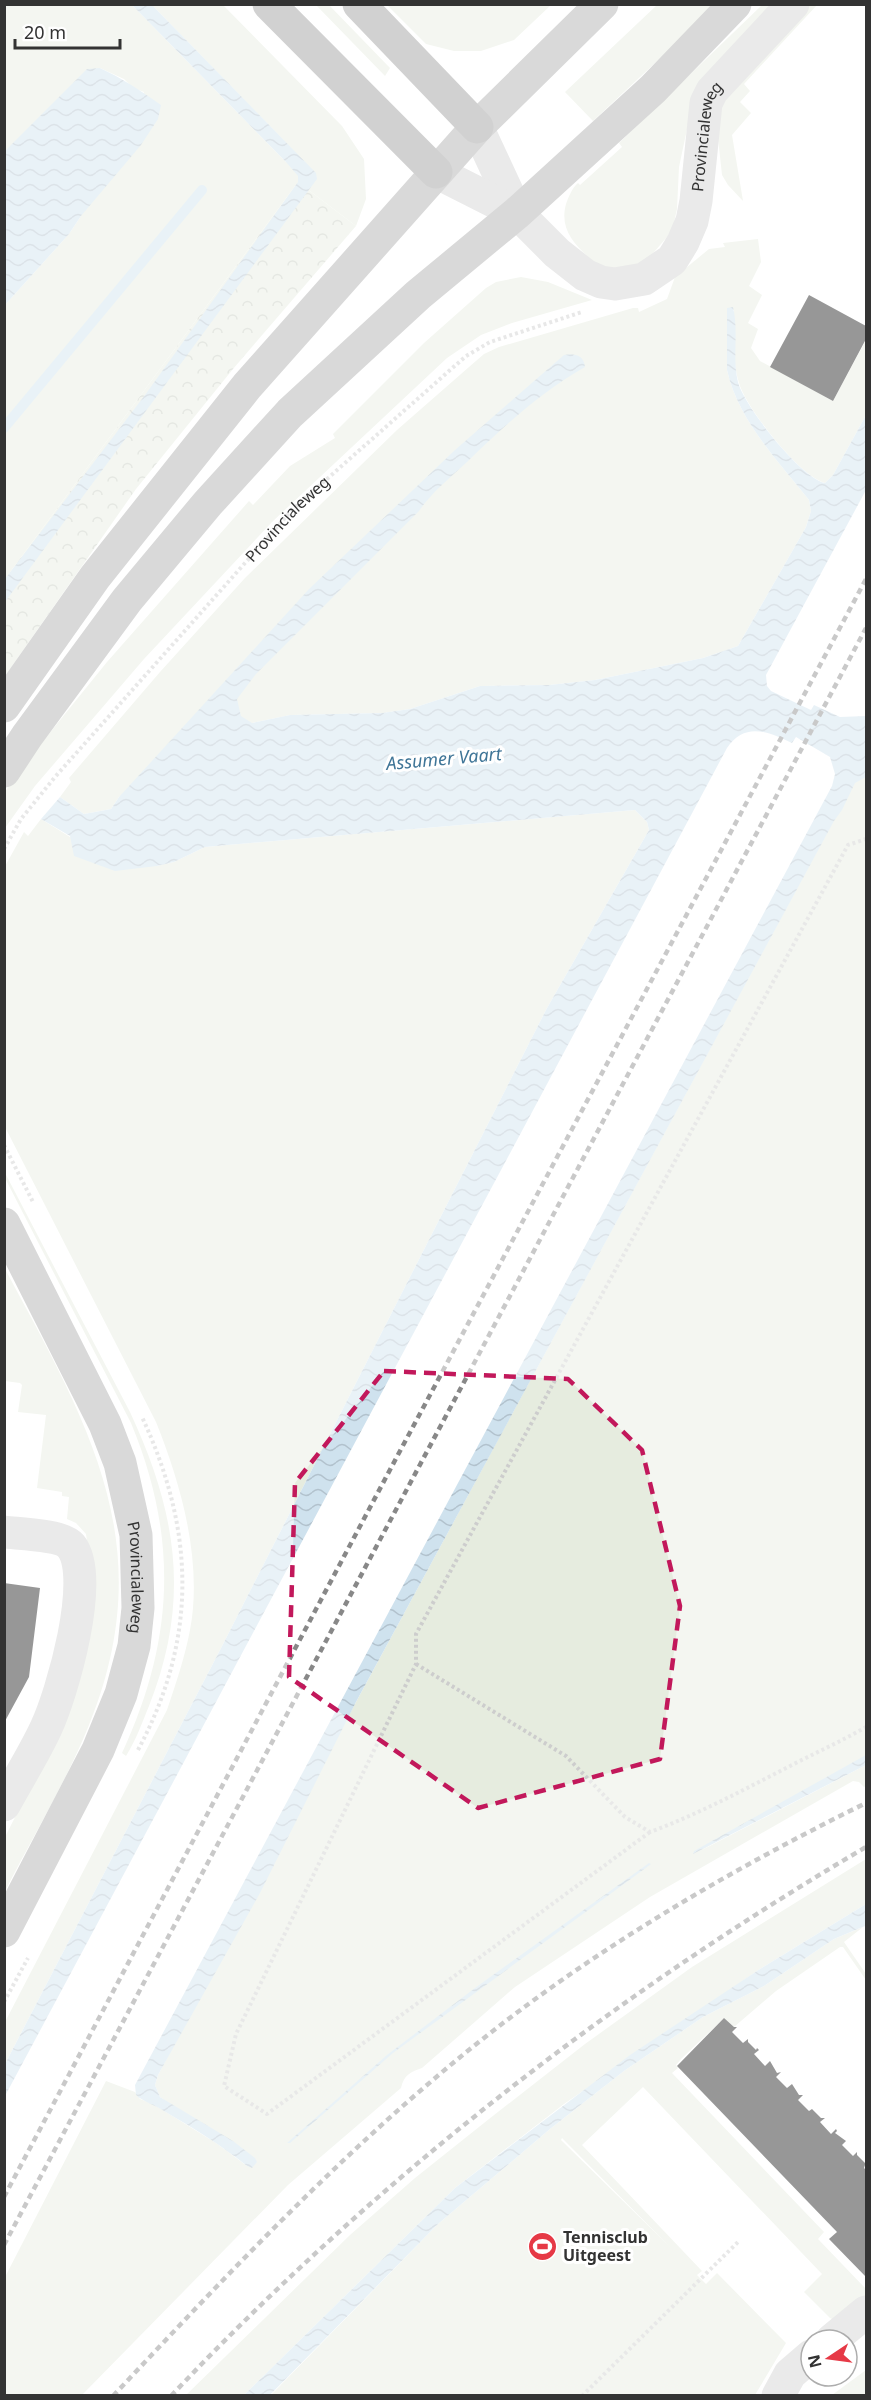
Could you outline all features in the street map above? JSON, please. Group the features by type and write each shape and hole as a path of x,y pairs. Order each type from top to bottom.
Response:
{"highway":[{"path":"269,4 436,172"},
{"path":"359,4 477,127"}],"main road":[{"path":"4,706 95,577 247,386 477,127 602,4"},
{"path":"4,771 127,600 208,503 290,413 418,295 517,213 653,89 735,4"},
{"name":"Provincialeweg","path":"4,1224 105,1424 120,1463 136,1535 138,1597 134,1646 121,1694 98,1750 4,1932"}],"street":[{"name":"Provincialeweg","path":"436,172 517,213 557,253 585,275 601,282 615,284 644,279 672,260 692,221 706,102 712,91 793,4"},
{"name":"Provincialeweg","path":"477,127 517,213"},
{"path":"4,1532 60,1539 71,1545 78,1562 79,1587 74,1639 62,1689 46,1729 4,1805"},
{"path":"847,2328 867,2312"},
{"path":"778,2396 790,2374 799,2366"}],"path":[{"name":"Provincialeweg","path":"4,849 21,819 55,777 293,509 466,356 490,342 587,309"},
{"path":"867,839 848,845 416,1634 417,1664 236,2034 224,2086 267,2114 650,1832 747,1789 795,1763 831,1748 867,1727"},
{"path":"417,1664 566,1756 625,1817 650,1832"},
{"path":"582,2396 738,2242"}],"highlighted area":[{"path":"384,1371 568,1379 642,1450 680,1606 660,1759 478,1808 289,1677 295,1483"}],"green space":[{"path":"5,5 132,5 286,162 295,152 152,5 223,5 342,126 364,159 366,199 356,226 298,182 5,579 5,305 69,234 81,216 144,92 133,88 124,79 100,68 5,151"},
{"path":"316,5 329,5 390,68 385,76"},
{"path":"387,5 551,5 514,40 481,51 454,51 426,44"},
{"path":"657,5 717,5 593,121 565,92"},
{"path":"762,5 782,5 693,101 679,167 677,209 673,227 667,237 649,258 630,268 600,268 572,240 565,224 566,204 572,190 622,147 619,143"},
{"path":"808,5 817,5 744,84 750,91 740,102 751,113 732,135 743,201 722,175 718,138 720,102"},
{"path":"298,182 356,226 233,369 136,489 5,676 5,579"},
{"path":"758,239 761,262 749,286 762,295 748,323 758,329 751,348 760,361 833,401 866,340 866,415 833,475 825,483 814,478 775,440 744,394 735,366 734,310 727,308 727,370 732,388 750,423 772,455 809,500 811,511 806,527 738,646 703,658 595,680 549,685 480,686 410,709 382,713 290,715 252,723 119,797 111,809 84,814 60,797 71,782 69,778 245,578 397,430 484,354 499,347 633,308 638,308 639,312 667,299 675,277 709,249 725,247 723,243"},
{"path":"521,277 548,282 592,300 512,323 481,335 447,358 272,522 144,659 35,786 5,828 4,793 31,756 107,662 249,501 253,505 290,466 335,438 333,434 424,343 486,288 496,282"},
{"path":"866,761 866,1756 700,1851 866,1765 866,1786 853,1781 650,1897 515,1987 422,2068 408,2075 401,2088 288,2185 82,2395 5,2395 4,2279 106,2081 135,2092 140,2099 153,2104 216,2143 247,2166 255,2162 160,2097 155,2085 158,2075 356,1702"},
{"path":"635,810 647,822 649,830 547,1008 220,1650 5,2064 5,2022 167,1710 190,1630 194,1578 192,1551 181,1497 156,1422 5,1127 4,868 24,832 28,836 41,819 70,837 157,866 174,862 205,847"},
{"path":"4,1171 130,1412 159,1486 168,1521 173,1557 174,1593 170,1630 162,1667 149,1706 126,1756 122,1753 152,1670 160,1630 164,1590 163,1549 157,1508 147,1466 131,1423 5,1178"},
{"path":"4,1267 63,1379 87,1433 105,1487 116,1542 118,1600 110,1660 89,1725 60,1788 5,1891 5,1837 50,1748 91,1569 86,1534 76,1523 67,1519 69,1497 62,1496 62,1492 37,1488 46,1415 18,1412 22,1385 5,1381"},
{"path":"866,1859 866,1904 760,1969 564,2104 455,2188 244,2395 185,2396 350,2235 415,2178 489,2119 585,2044 692,1967"},
{"name":"Tennisclub Uitgeest","path":"863,1927 844,1942 866,1974 866,1980 843,1947 840,1947 776,1991 734,2027 724,2018 681,2059 676,2065 678,2068 672,2073 824,2232 818,2239 866,2289 866,2298 834,2320 830,2318 804,2292 822,2274 643,2087 582,2145 702,2271 697,2275 706,2284 717,2273 786,2343 755,2395 270,2396 438,2224 550,2129 624,2071 703,2017 764,1986 834,1939","holes":["562,2138 670,2247 561,2140"]},
{"path":"866,2370 866,2395 832,2395 842,2388 859,2388 859,2375"}],"water":[{"path":"132,5 152,5 316,173 317,179 5,602 5,579 145,395 298,182 298,176 286,162"},
{"path":"100,68 124,80 161,105 158,119 141,145 81,216 69,234 5,305 5,151 87,69"},
{"name":"Assumer Vaart","path":"733,307 736,373 742,393 775,440 802,468 825,483 833,475 866,415 866,490 766,675 767,686 771,691 811,710 814,705 840,717 866,716 866,777 855,783 834,821 356,1702 260,1893 158,2075 155,2085 160,2097 233,2141 257,2162 252,2168 247,2166 196,2130 136,2095 135,2085 832,786 835,774 830,757 796,737 792,743 775,735 758,731 749,732 742,734 727,748 5,2096 5,2064 220,1650 547,1008 649,830 647,822 635,810 205,847 174,862 115,871 74,856 70,836 41,819 60,797 84,814 111,809 119,797 309,589 455,450 564,355 578,356 583,360 585,367 553,387 523,410 435,491 419,511 256,674 237,699 241,716 252,723 290,715 382,713 410,709 480,686 549,685 595,680 703,658 738,646 806,527 811,511 809,500 760,439 732,388 727,370 727,308"},
{"path":"866,1755 866,1765 693,1854 694,1851"},
{"path":"649,1863 651,1864 393,2053 290,2143 287,2143 387,2055 475,1988"},
{"path":"866,1904 865,1926 834,1939 764,1986 703,2017 624,2071 550,2129 438,2224 270,2395 244,2395 455,2188 630,2055 760,1969"}],"building":[{"path":"809,295 866,326 866,339 833,401 770,367"},
{"path":"4,1583 40,1588 29,1677 4,1723"},
{"path":"724,2018 737,2027 732,2032 743,2043 748,2039 756,2050 757,2048 759,2050 754,2054 765,2066 770,2061 777,2073 781,2072 776,2077 787,2088 792,2084 799,2095 803,2095 798,2100 809,2111 812,2109 821,2118 825,2118 820,2122 831,2134 836,2129 835,2133 846,2141 842,2145 853,2156 857,2152 857,2155 866,2162 864,2168 866,2170 866,2277 829,2239 837,2232 677,2066"}],"waterway":[{"path":"4,428 202,190"}],"railway":[{"path":"4,2197 866,579"},
{"path":"4,2245 866,628"},
{"path":"113,2396 320,2183 408,2102 501,2025 600,1954 704,1889 866,1803"},
{"path":"171,2396 330,2240 413,2167 499,2097 588,2030 679,1966 771,1905 866,1847"}],"place":[{"name":"Tennisclub Uitgeest","path":"542,2246"}]}
